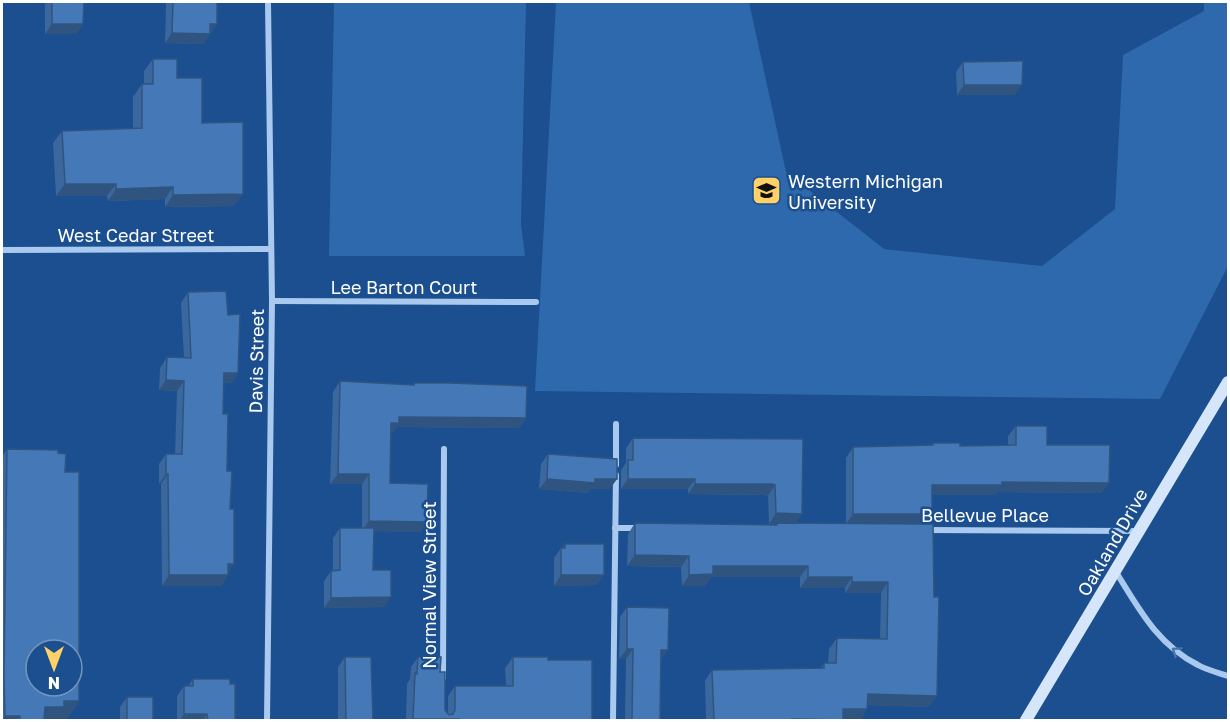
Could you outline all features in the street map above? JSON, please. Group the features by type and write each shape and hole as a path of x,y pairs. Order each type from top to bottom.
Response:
{"main road":[{"name":"Oakland Drive","path":"1026,720 1228,382"}],"street":[{"name":"Davis Street","path":"267,720 272,301 268,2"},
{"name":"West Cedar Street","path":"2,250 270,249"},
{"name":"Lee Barton Court","path":"272,301 536,302"},
{"path":"613,720 616,424"},
{"name":"Normal View Street","path":"443,685 444,449"},
{"path":"615,528 651,528"},
{"name":"Bellevue Place","path":"913,530 1139,531"},
{"path":"1116,572 1146,620 1166,644 1199,666 1228,676"}],"shaded area":[{"path":"334,2 526,2 521,224 525,256 329,256"},
{"path":"556,2 749,2 786,172 884,249 1042,266 1115,209 1123,55 1204,11 1204,2 1228,2 1228,266 1160,399 535,391"}],"building":[{"path":"52,2 84,2 83,24 52,24"},
{"path":"173,2 217,2 217,24 210,24 210,34 172,33"},
{"path":"153,59 177,59 177,78 202,78 202,123 243,122 243,194 173,195 173,187 116,189 116,184 65,184 62,131 142,128 142,84 153,84"},
{"path":"1023,61 1022,85 964,85 963,62"},
{"path":"226,291 228,315 240,314 238,373 224,373 223,414 228,414 227,471 232,471 230,509 234,509 234,564 228,564 228,575 169,575 166,454 182,454 184,381 166,380 167,357 191,358 188,292"},
{"path":"340,381 414,385 414,383 450,383 527,386 526,418 399,417 399,423 391,423 390,483 428,484 427,522 369,521 369,474 338,474"},
{"path":"1016,426 1047,426 1047,445 1110,445 1109,483 1002,482 1002,485 932,485 932,514 853,514 853,447 933,445 933,443 960,443 960,446 1016,445"},
{"path":"633,438 803,439 802,514 776,513 775,485 772,484 695,484 695,479 628,479 628,460 633,460"},
{"path":"7,449 58,450 58,453 66,454 65,472 79,472 79,638 24,638 24,698 79,698 79,701 64,701 64,707 45,707 44,720 20,720 20,716 5,716"},
{"path":"548,454 617,459 617,479 595,479 595,483 547,479"},
{"path":"635,523 933,524 934,597 939,597 937,696 868,694 867,709 843,709 843,720 714,720 712,670 824,668 824,663 836,663 837,638 887,639 888,582 852,582 852,577 808,577 808,566 713,566 713,574 689,575 689,556 635,555"},
{"path":"340,528 374,528 373,570 391,570 391,597 331,598 331,571 340,570"},
{"path":"565,544 604,544 604,575 561,575 561,548 565,548"},
{"path":"627,607 669,608 668,650 661,650 660,720 632,720 633,649 627,649"},
{"path":"345,657 371,657 373,720 346,720"},
{"path":"418,657 441,657 440,672 445,672 445,710 449,715 455,710 455,686 513,686 513,657 592,660 592,720 413,719"},
{"path":"193,679 230,679 230,684 235,684 235,720 208,720 207,714 184,714 184,686 193,686"},
{"path":"127,697 153,697 153,720 127,720"}],"place":[{"name":"Western Michigan University","path":"767,191"}]}
